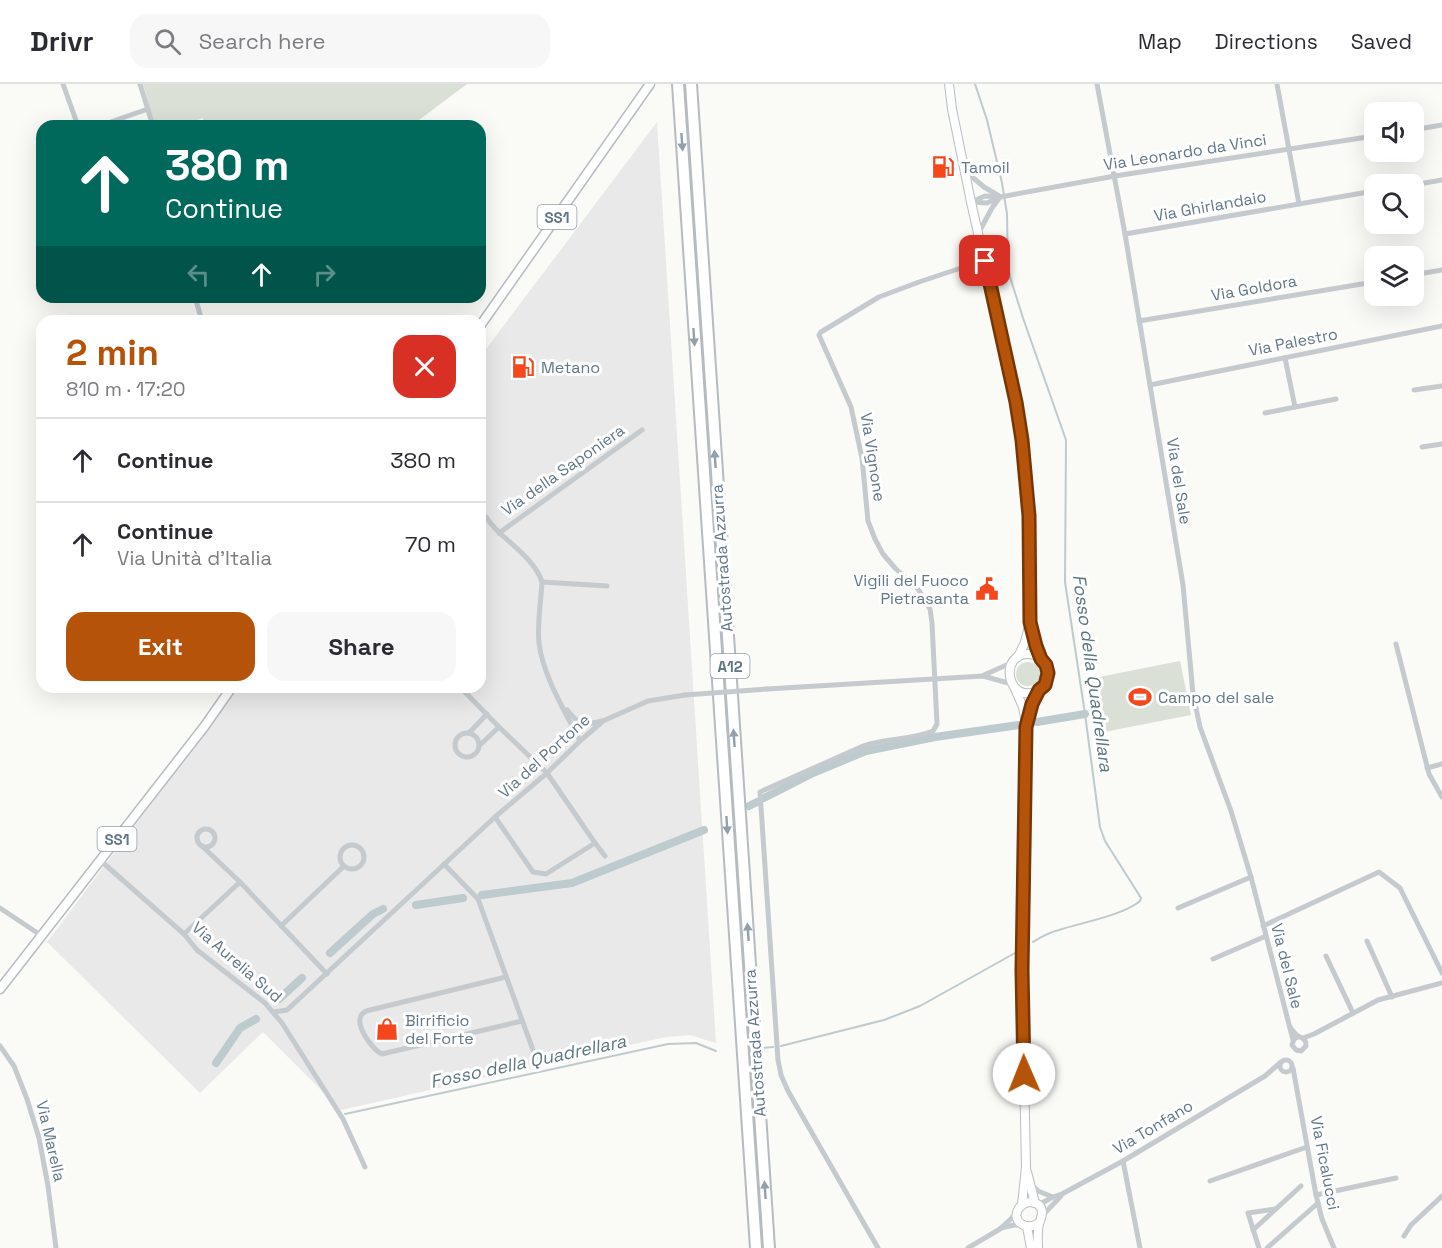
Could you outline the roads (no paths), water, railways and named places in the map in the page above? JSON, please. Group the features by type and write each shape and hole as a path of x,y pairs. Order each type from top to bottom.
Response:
{"highway":[{"name":"Autostrada Azzurra","path":"678,84 756,1248"},
{"name":"Autostrada Azzurra","path":"691,84 769,1248"}],"main road":[{"name":"SS1","path":"486,317 650,84"},
{"path":"949,84 970,202 1016,402 1029,516 1030,622 1025,642 1009,676 1023,707 1026,727 1022,970 1026,1167 1018,1220 1024,1226 1031,1248"},
{"path":"1013,686 1026,693 1035,692 1045,685 1048,677 1030,622"},
{"path":"1015,660 1030,654 1041,659"},
{"path":"1026,727 1032,704 1039,690"},
{"name":"SS1","path":"0,990 204,727 228,693"},
{"path":"1026,1167 1036,1204 1041,1210 1038,1248"},
{"path":"1020,1209 1028,1202 1036,1204"},
{"path":"1024,1226 1035,1227 1041,1219"}],"street":[{"path":"63,84 76,120"},
{"path":"141,84 151,120"},
{"name":"Via del Sale","path":"1097,84 1125,234 1183,585 1193,694 1200,727 1231,811 1251,878 1289,1026 1297,1040"},
{"path":"1277,84 1299,204"},
{"path":"116,120 148,109"},
{"path":"1424,128 1442,125"},
{"name":"Via Leonardo da Vinci","path":"970,202 987,203 1000,197 1115,176 1364,138"},
{"path":"964,170 984,188 1000,197 978,234"},
{"path":"1424,182 1442,180"},
{"name":"Via Ghirlandaio","path":"1125,234 1364,193"},
{"name":"Via Vignone","path":"934,679 930,609 918,589 883,554 875,539 868,520 862,458 851,407 819,335 820,332 879,297 985,261"},
{"path":"1424,273 1442,270"},
{"name":"Via Goldora","path":"1139,321 1364,284"},
{"name":"Via Palestro","path":"1150,385 1442,326"},
{"path":"1285,358 1295,407"},
{"path":"1414,390 1442,386"},
{"path":"1265,412 1336,399"},
{"name":"Via della Saponiera","path":"499,532 642,430"},
{"path":"1422,447 1442,444"},
{"name":"Via della Saponiera","path":"486,518 529,561 540,574 542,582"},
{"path":"603,721 588,725 576,722 562,705 556,696 542,659 538,641 542,582 607,586"},
{"path":"1396,644 1427,768 1442,797"},
{"path":"983,676 1015,660"},
{"name":"Via del Portone","path":"274,1012 287,1011 495,817 603,721 648,701 685,695 983,676 1013,686"},
{"path":"878,1248 781,1075 778,1060 760,792 863,746 933,731 937,724 934,679"},
{"path":"466,693 547,773 605,856"},
{"path":"562,705 580,741"},
{"path":"487,714 469,733 458,737 455,745 458,752 464,757 476,753 479,746 500,727"},
{"path":"469,733 477,739 479,746"},
{"path":"1427,768 1442,764"},
{"path":"495,817 533,872 546,874 595,843"},
{"path":"346,845 358,846 364,856 362,864 356,869 344,866 340,859 340,851 346,845"},
{"path":"202,846 240,882 327,974"},
{"name":"Via Aurelia Sud","path":"101,861 184,934 197,950 265,1002 274,1012 343,1119 365,1167"},
{"path":"444,864 478,899 537,1061"},
{"path":"281,926 344,866"},
{"path":"1263,926 1379,872 1400,888 1442,973"},
{"path":"1178,908 1251,878"},
{"path":"184,934 240,882"},
{"path":"0,908 42,936"},
{"path":"1213,959 1266,936"},
{"path":"1367,941 1392,997"},
{"path":"1326,956 1353,1013"},
{"path":"506,977 366,1011 361,1015 359,1021 361,1029 375,1050 382,1053 522,1021"},
{"path":"1296,1081 1280,1066 1297,1040 1314,1034 1378,1000 1442,983"},
{"path":"1265,1076 1290,1071 1314,1034"},
{"path":"1297,1040 1306,1044"},
{"path":"1297,1040 1296,1050 1301,1051"},
{"name":"Via Marella","path":"0,1046 14,1066 39,1138 56,1248"},
{"path":"1265,1076 1283,1061 1290,1060 1292,1066"},
{"name":"Via Ficalucci","path":"1292,1066 1316,1195 1322,1219 1334,1248"},
{"name":"Via Tonfano","path":"1036,1204 1062,1194 1123,1161 1265,1076"},
{"path":"1210,1181 1307,1147"},
{"path":"1123,1161 1140,1248"},
{"path":"1316,1195 1396,1178"},
{"path":"1030,1181 1038,1191 1053,1197"},
{"path":"1253,1230 1301,1186"},
{"path":"1041,1219 1062,1194"},
{"path":"1404,1236 1411,1225 1442,1196"},
{"path":"1267,1248 1318,1203"},
{"path":"968,1248 1000,1228 1020,1209"},
{"path":"1259,1248 1248,1213 1276,1209"},
{"path":"1000,1228 1024,1226"}],"waterway":[{"name":"Fosso della Quadrellara","path":"975,84 987,120 1002,183 1007,214 1010,277 1066,440 1065,582 1100,827 1105,841 1141,898 1133,906 1124,910 1052,932 1033,942"},
{"path":"1037,722 1085,714"},
{"path":"764,798 813,773 866,751 935,737 1019,725"},
{"path":"749,806 757,802"},
{"path":"482,895 572,883 704,830"},
{"path":"416,905 463,898"},
{"path":"330,953 373,914 383,909"},
{"name":"Fosso della Quadrellara","path":"781,1046 884,1020 920,1006 1015,953"},
{"path":"279,999 302,978"},
{"path":"216,1063 240,1028 256,1019"},
{"name":"Fosso della Quadrellara","path":"345,1114 668,1044 696,1043 716,1051"},
{"name":"Fosso della Quadrellara","path":"762,1048 773,1047"}],"place":[{"name":"Tamoil","path":"943,167"},
{"name":"Metano","path":"523,367"},
{"name":"Vigili del Fuoco Pietrasanta","path":"987,589"},
{"name":"Campo del sale","path":"1140,697"},
{"name":"Birrificio del Forte","path":"387,1029"}]}
